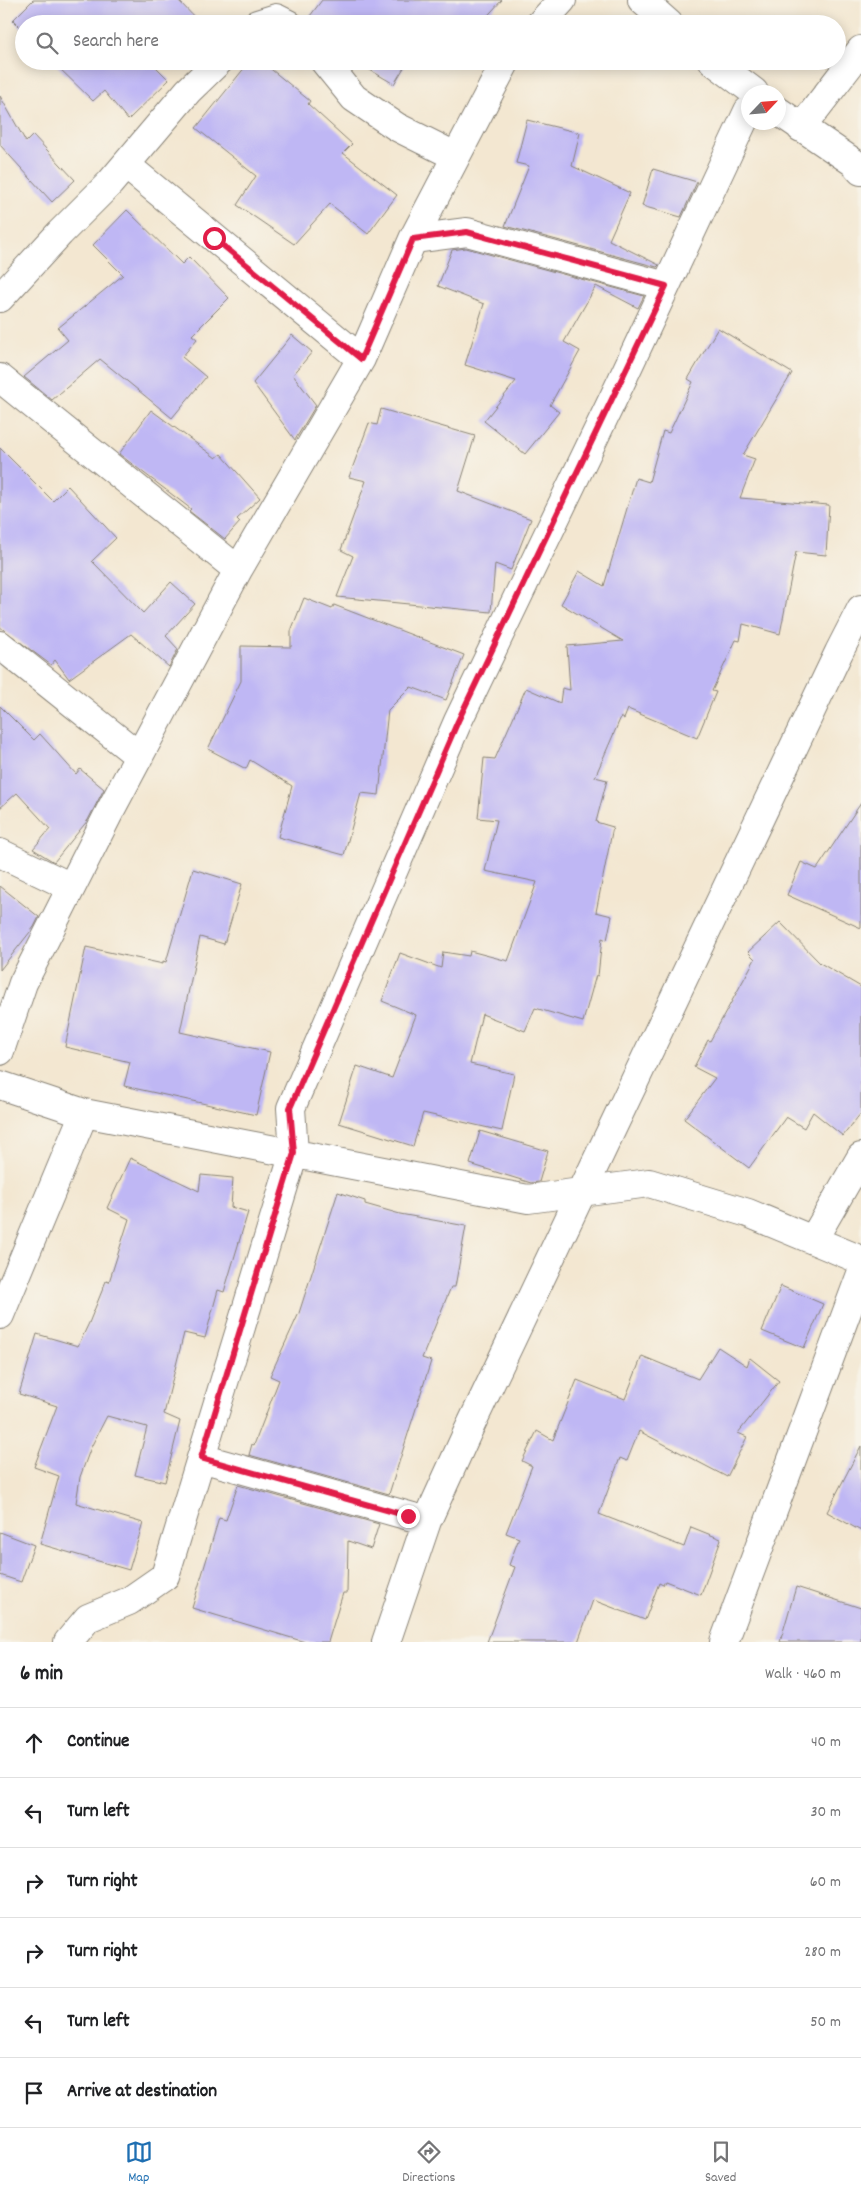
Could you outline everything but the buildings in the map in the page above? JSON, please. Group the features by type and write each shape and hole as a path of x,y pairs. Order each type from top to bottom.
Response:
{"street":[{"path":"548,15 562,0"},
{"path":"642,0 658,15"},
{"path":"846,70 861,50"},
{"path":"0,298 126,165 188,91 210,70"},
{"path":"331,70 354,98 398,127 455,156"},
{"path":"0,1051 11,988 71,887 238,570 361,359 413,239 501,70"},
{"path":"725,70 745,85"},
{"path":"801,128 846,70"},
{"path":"786,117 853,162 861,171"},
{"path":"68,1642 88,1618 129,1601 165,1576 294,1153 290,1108 458,721 741,126"},
{"path":"126,165 361,359"},
{"path":"437,195 467,232"},
{"path":"413,239 467,232 666,286"},
{"path":"0,378 238,570"},
{"path":"386,1642 427,1521 861,609"},
{"path":"0,645 139,756"},
{"path":"0,853 71,887"},
{"path":"0,1085 84,1113 528,1198 649,1183 748,1213 861,1260"},
{"path":"0,1315 84,1113"},
{"path":"813,1240 861,1157"},
{"path":"724,1642 861,1274"},
{"path":"201,1458 427,1521"}],"route":[{"path":"214,238 361,359 413,239 467,232 666,286 458,721 290,1108 294,1153 201,1458 408,1516"}]}
